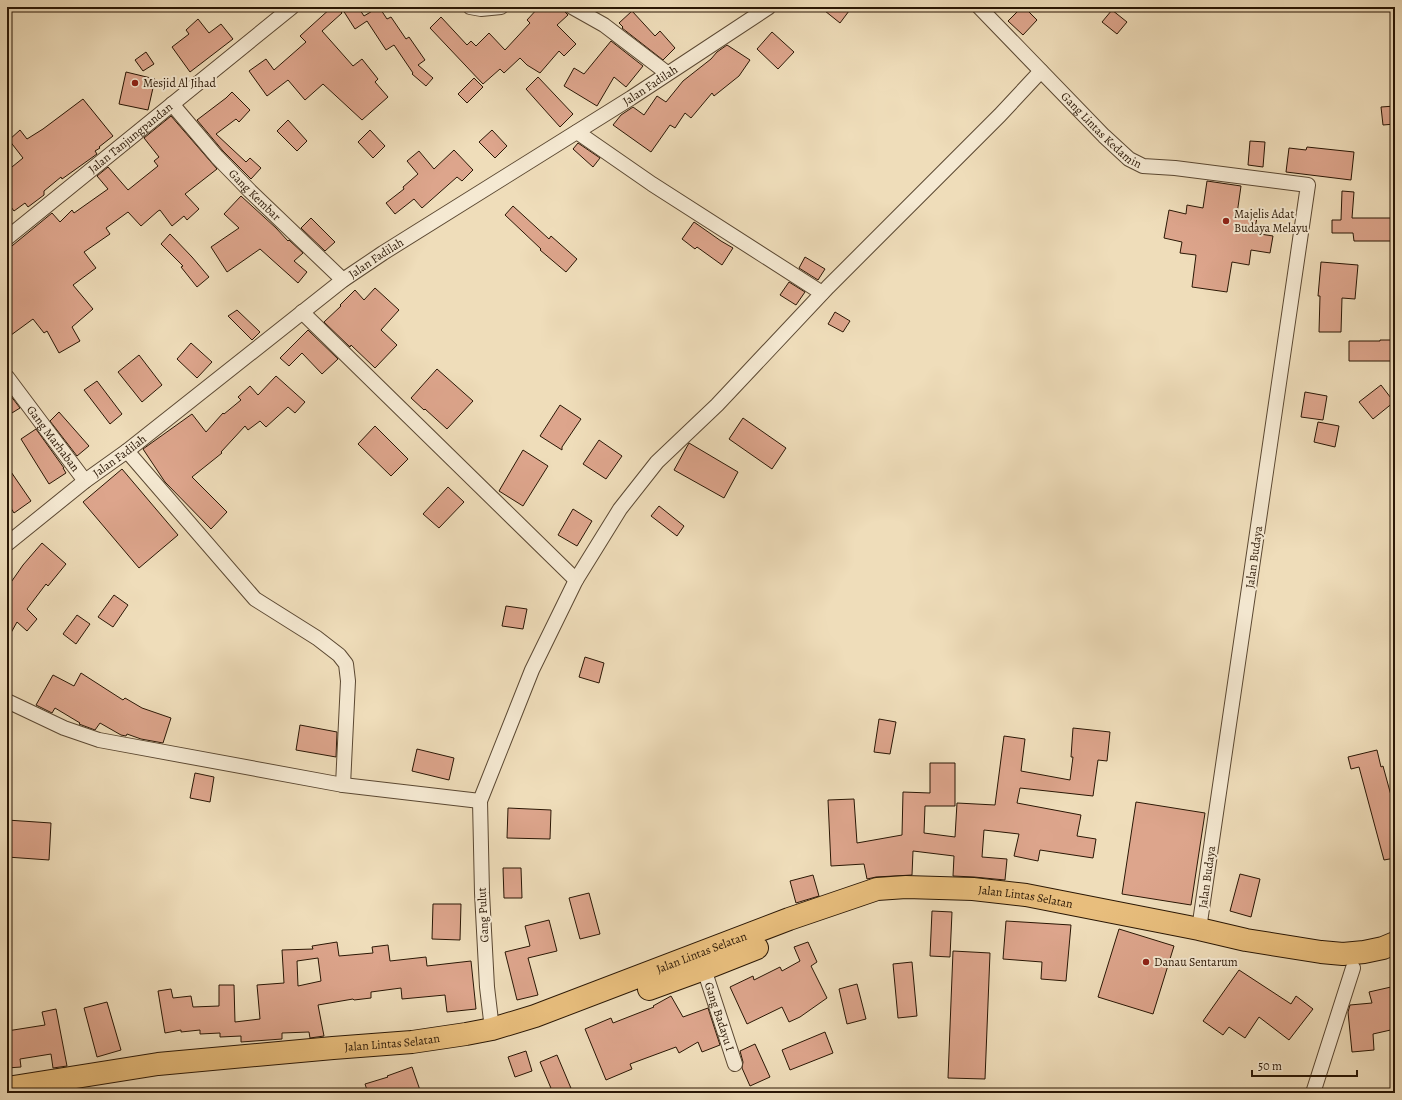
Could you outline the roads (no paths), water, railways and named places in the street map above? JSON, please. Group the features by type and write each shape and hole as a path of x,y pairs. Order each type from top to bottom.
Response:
{"highway":[{"name":"Jalan Lintas Selatan","path":"7,1088 158,1064 206,1066 415,1053 497,1041 541,1028 618,992 789,919 877,890 891,888 973,889 1018,894 1199,929 1246,940 1314,951 1343,954 1364,952 1383,948 1395,943"},
{"name":"Jalan Lintas Selatan","path":"75,1093 206,1066 412,1042 466,1034 492,1028 704,969 847,912 878,904 904,901 968,903 1027,911 1117,926 1317,966 1353,968 1381,964 1395,960"}],"street":[{"name":"Jalan Tanjungpandan","path":"7,238 292,7"},
{"path":"470,7 481,9 501,7"},
{"path":"572,7 604,25 668,73"},
{"name":"Jalan Fadilah","path":"7,544 85,481 126,451 342,280 577,132 769,7"},
{"name":"Gang Lintas Kedamin","path":"979,7 1118,150 1129,159 1143,166 1175,168 1308,184"},
{"path":"7,701 64,728 99,740 343,785 480,801 532,670 576,580 620,508 657,462 717,405 822,293 1000,115 1041,71"},
{"name":"Gang Kembar","path":"172,104 222,163 342,280"},
{"path":"577,132 652,184 822,293"},
{"name":"Jalan Budaya","path":"1199,929 1308,184"},
{"path":"302,312 576,580"},
{"name":"Gang Marhaban","path":"7,377 85,481"},
{"path":"126,451 255,599 317,638 339,655 346,664 348,681 343,785"},
{"name":"Gang Pulut","path":"480,801 482,893 487,987 492,1028"},
{"path":"1313,1093 1353,968"},
{"name":"Gang Badayu I","path":"704,969 735,1064"}],"place":[{"name":"Mesjid Al Jihad","path":"135,83"},
{"name":"Majelis Adat Budaya Melayu","path":"1226,221"},
{"name":"Danau Sentarum","path":"1146,962"}]}
